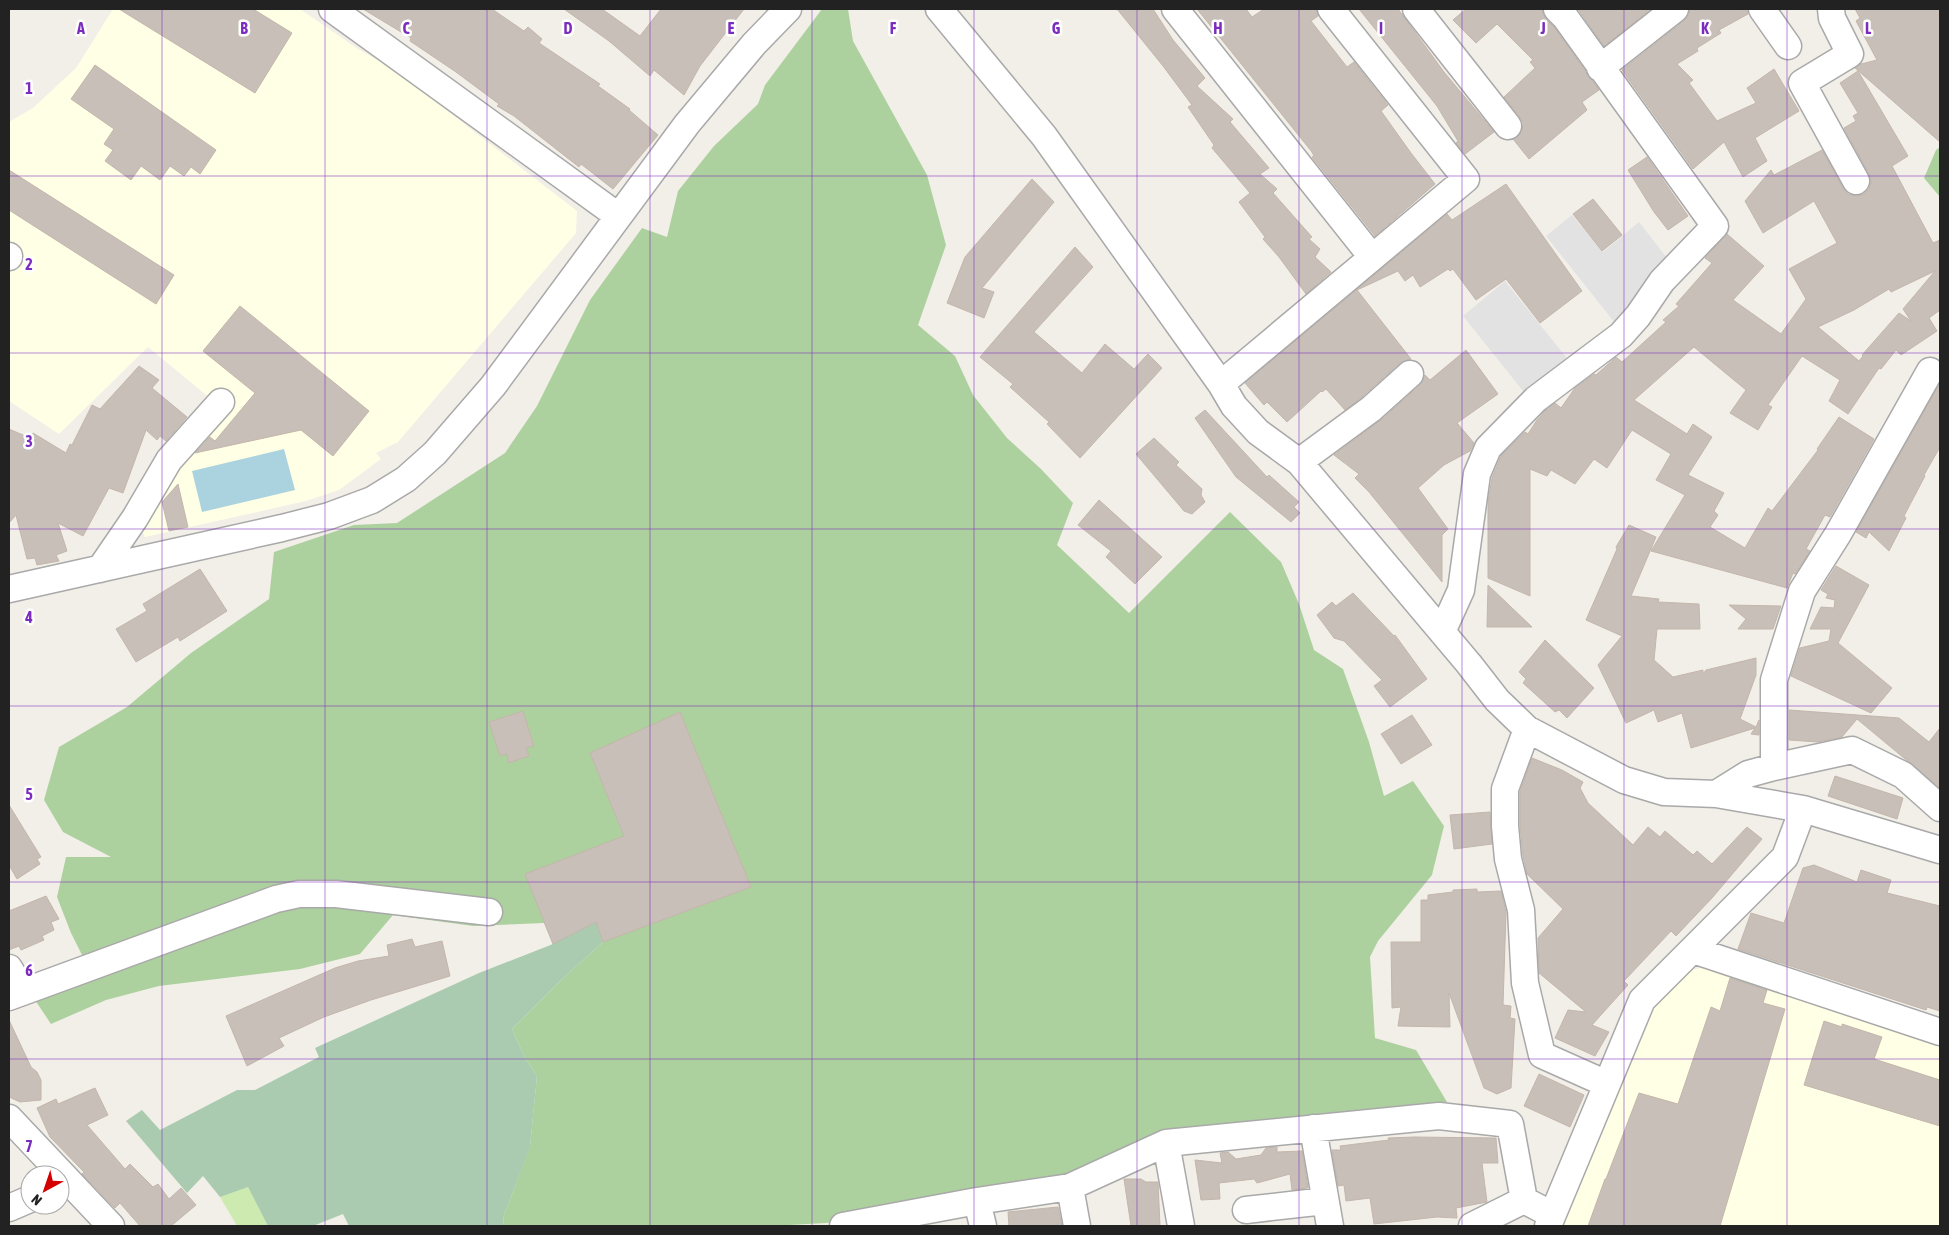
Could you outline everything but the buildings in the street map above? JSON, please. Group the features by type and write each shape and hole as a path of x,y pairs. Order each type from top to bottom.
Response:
{"street":[{"path":"332,9 618,216"},
{"path":"9,589 329,516 372,500 406,479 435,453 493,386 687,124 754,44 788,9"},
{"path":"939,9 1044,136 1234,406 1258,432 1299,462 1497,700 1527,729 1624,780 1664,792 1716,794 1803,809 1937,843"},
{"path":"1175,9 1372,257"},
{"path":"1220,384 1466,179 1331,9"},
{"path":"1442,632 1461,590 1478,474 1488,448 1536,399 1621,335 1638,316 1662,281 1715,226 1565,17 1557,9"},
{"path":"1600,68 1675,9"},
{"path":"1762,9 1788,46"},
{"path":"1831,9 1832,18 1850,54 1802,84 1856,181"},
{"path":"1424,12 1508,126"},
{"path":"1774,767 1774,680 1802,591 1838,534 1930,371"},
{"path":"1299,462 1371,408 1410,374"},
{"path":"100,569 135,518 169,460 221,402"},
{"path":"1527,729 1505,788 1505,826 1508,858 1521,910 1525,983 1542,1055 1607,1084"},
{"path":"1716,794 1748,774 1852,750 1903,775 1940,808"},
{"path":"843,1226 978,1201 1070,1187 1166,1143 1438,1116 1510,1124 1524,1200 1550,1220 1642,1000 1785,857 1803,809"},
{"path":"9,968 16,994 276,899 299,894 336,894 489,912"},
{"path":"1693,950 1940,1032"},
{"path":"9,1118 48,1165"},
{"path":"1313,1128 1330,1226"},
{"path":"1166,1143 1181,1226"},
{"path":"1070,1187 1077,1226"},
{"path":"70,1189 111,1226"},
{"path":"1472,1226 1524,1200"},
{"path":"978,1201 984,1226"},
{"path":"1246,1210 1325,1201"}],"shaded area":[{"path":"113,9 300,9 358,49 392,68 577,211 576,233 398,442 376,453 381,459 339,490 306,501 145,537 141,529 177,465 222,408 148,347 59,434 9,401 9,122 33,108 76,68"},
{"path":"1572,215 1603,252 1639,222 1667,258 1642,293 1615,323 1546,236"},
{"path":"1505,281 1570,362 1527,396 1463,316"},
{"path":"596,922 603,942 561,980 512,1029 525,1058 537,1076 530,1147 504,1215 503,1226 349,1226 343,1214 313,1226 268,1226 248,1187 220,1197 203,1176 187,1193 126,1121 142,1110 160,1130 237,1090 255,1090 319,1057 315,1048 479,973 553,944"},
{"path":"1709,966 1940,1041 1940,1226 1562,1226 1651,1008 1692,970"}],"green space":[{"path":"822,9 848,9 853,41 927,175 946,245 918,325 955,356 973,395 1007,438 1041,469 1073,503 1057,545 1129,613 1230,512 1281,562 1299,604 1314,650 1343,669 1369,742 1384,796 1413,781 1444,826 1432,875 1378,941 1370,957 1375,1038 1416,1050 1447,1102 1309,1119 1062,1178 826,1223 771,1226 503,1226 504,1215 530,1146 537,1076 525,1058 512,1029 561,980 603,942 553,944 544,923 473,926 393,915 360,954 300,969 159,986 106,1000 51,1024 35,1000 93,977 71,933 57,897 66,857 111,857 63,832 44,800 59,747 127,707 191,653 269,599 274,552 354,525 397,523 505,453 537,406 590,300 642,228 667,237 678,191 714,146 758,104 765,85"},
{"path":"1940,147 1940,197 1924,178 1936,150"},
{"path":"248,1186 268,1226 237,1226 220,1197"}],"water":[{"path":"284,449 295,490 202,512 192,471"}]}
